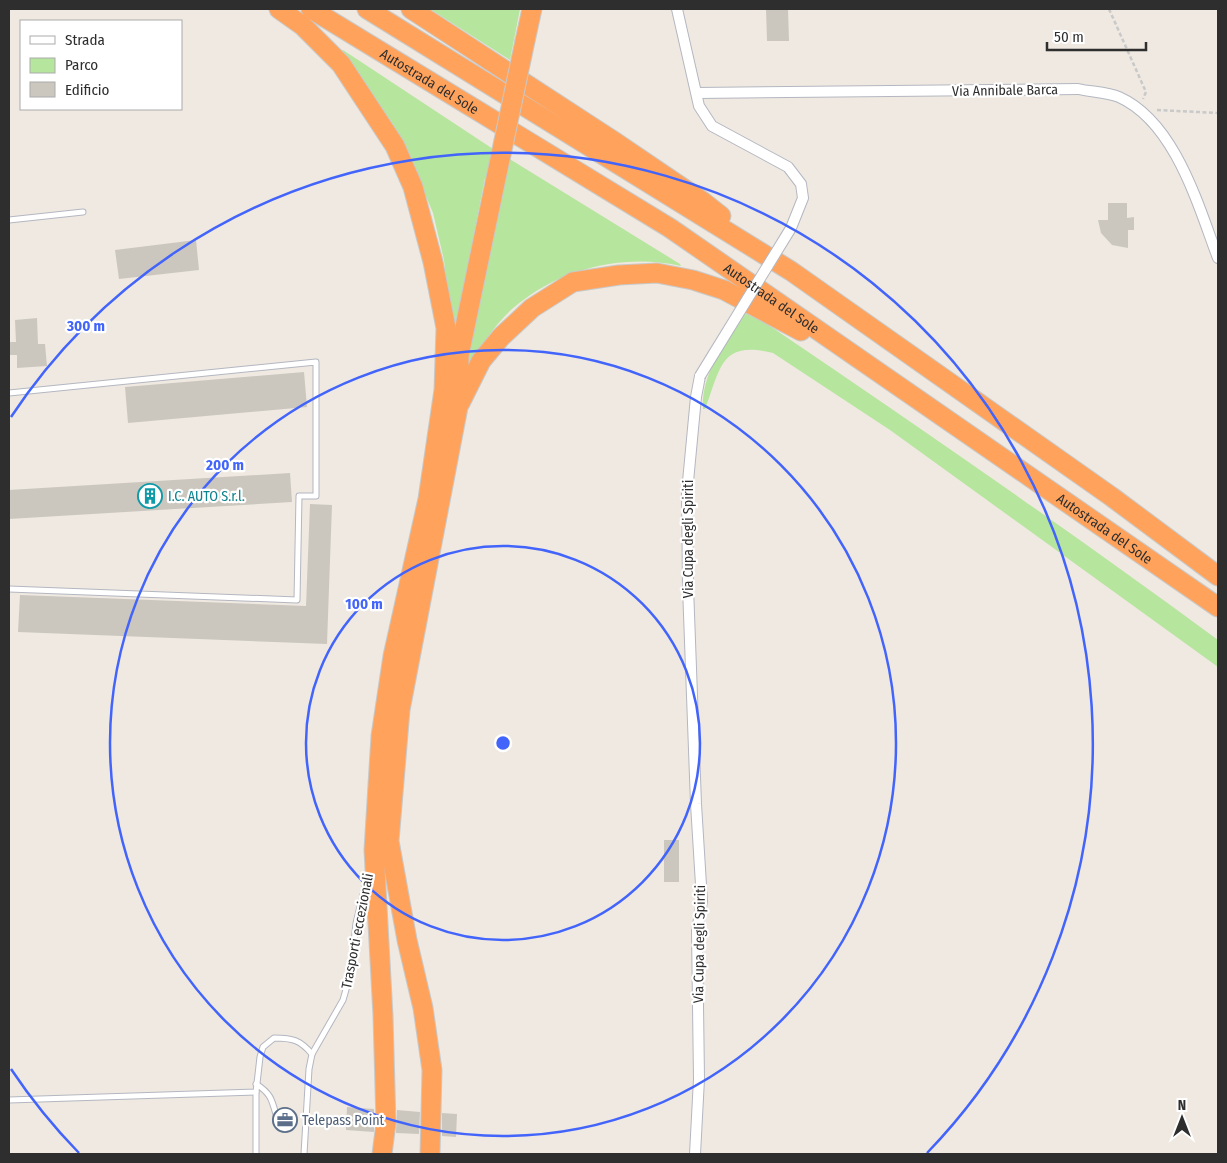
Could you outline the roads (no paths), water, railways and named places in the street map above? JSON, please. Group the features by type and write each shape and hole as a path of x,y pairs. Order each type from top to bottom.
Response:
{"highway":[{"path":"278,9 303,26 341,64 395,146 413,187 433,262 446,328 444,390 436,450 428,499 392,656 381,736 374,850 383,1016 386,1123 382,1154"},
{"name":"Autostrada del Sole","path":"311,9 670,228 1218,607"},
{"name":"Autostrada del Sole","path":"367,9 791,272 1112,497 1218,576"},
{"path":"411,9 702,200 791,272"},
{"path":"436,450 459,359 532,9"},
{"path":"458,407 481,361 501,336 532,308 573,282 619,274 657,274 693,280 724,290 876,370"},
{"path":"430,1154 432,1070 424,1008 407,940 389,841 400,710 458,407 459,359"}],"street":[{"name":"Via Cupa degli Spiriti","path":"677,9 697,93 698,106 712,126 788,167 801,184 803,198 792,228 700,376 696,397 687,492 689,617 696,804 702,901 697,931 699,1079 695,1154"},
{"name":"Via Annibale Barca","path":"697,93 1078,89 1118,97 1140,110 1156,124 1188,178 1218,258"}],"lane":[{"path":"9,220 83,212"},
{"path":"9,393 316,362 316,496 299,496 297,600 9,589"},
{"name":"Trasporti eccezionali","path":"304,1154 309,1069 312,1054 342,1000 351,972 356,923 374,850"},
{"path":"256,1154 256,1084 263,1047 274,1038 290,1038 304,1045 312,1054"},
{"path":"256,1084 272,1098 277,1118"},
{"path":"9,1100 256,1092"}],"place":[{"name":"I.C. AUTO S.r.l.","path":"150,496"},
{"name":"Telepass Point","path":"285,1120"}]}
